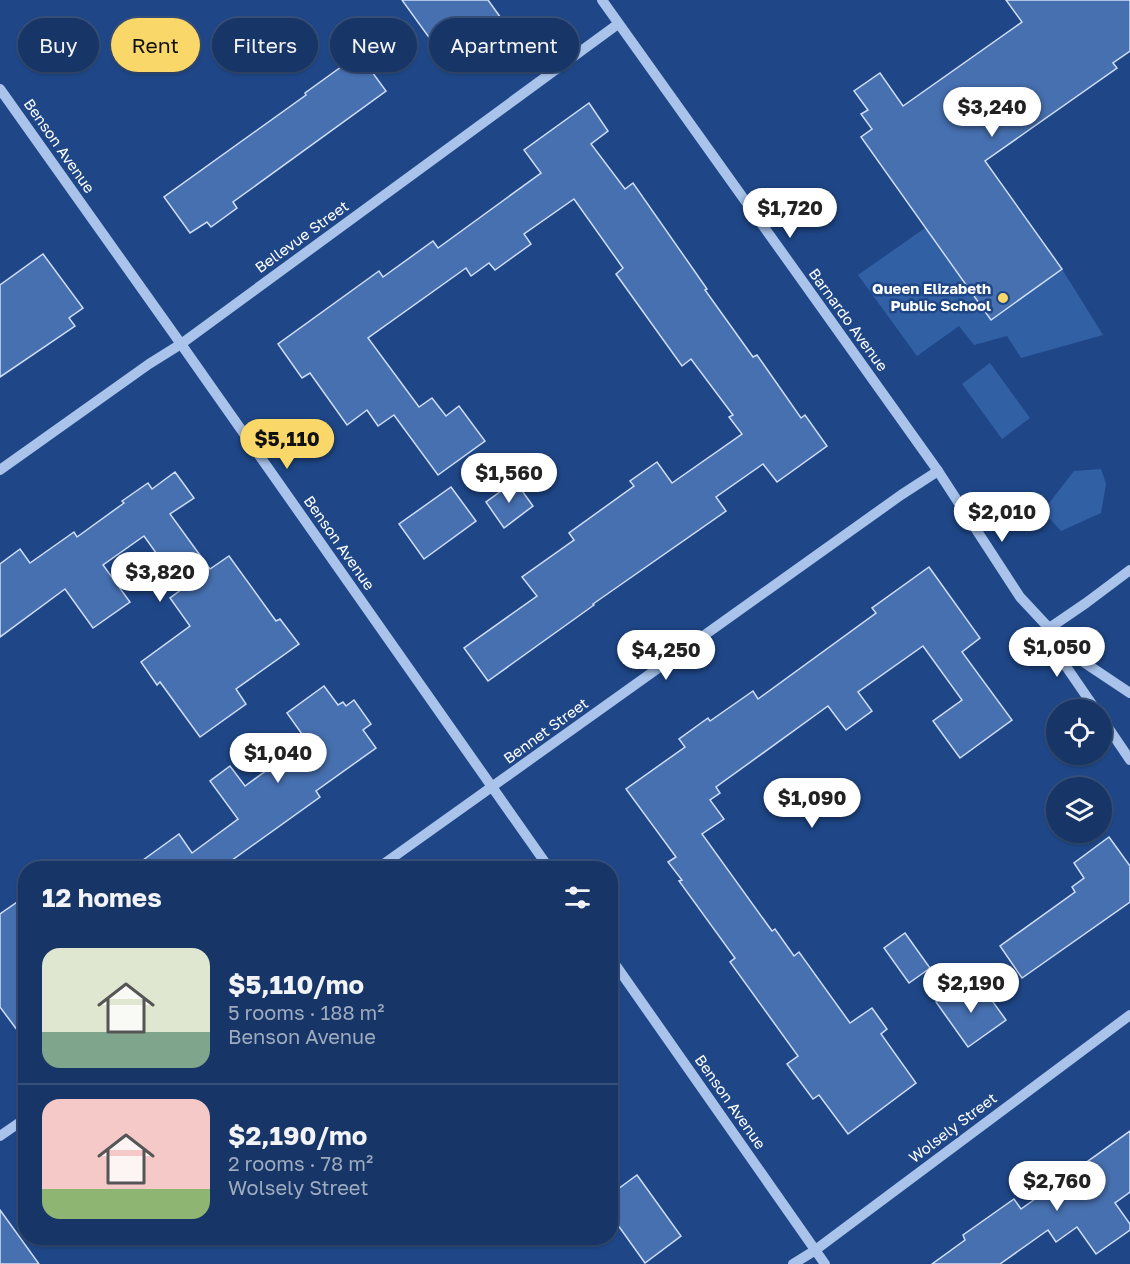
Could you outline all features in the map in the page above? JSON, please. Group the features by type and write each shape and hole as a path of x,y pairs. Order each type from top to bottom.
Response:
{"street":[{"name":"Barnardo Avenue","path":"602,0 938,471 1020,597 1076,657 1130,693"},
{"name":"Bellevue Street","path":"0,470 149,364 181,344 618,24"},
{"name":"Benson Avenue","path":"0,89 544,861"},
{"name":"Bennet Street","path":"388,861 938,471"},
{"path":"1048,629 1130,570"},
{"name":"Barnardo Avenue","path":"1048,629 1065,665 1088,699"},
{"path":"1112,733 1130,760"},
{"name":"Benson Avenue","path":"618,969 825,1264"},
{"name":"Wolsely Street","path":"793,1264 814,1251 1130,1015"},
{"path":"0,1136 18,1124"}],"shaded area":[{"path":"925,228 990,320 1062,269 1103,335 1021,358 1007,336 974,345 959,326 917,356 858,275"},
{"path":"990,363 1030,418 1002,439 962,384"},
{"path":"1101,469 1106,484 1101,513 1061,531 1043,511 1074,471"}],"building":[{"path":"402,0 488,0 501,18 429,18 429,37"},
{"path":"1006,0 1130,0 1130,51 1113,63 1117,68 985,161 1062,269 991,320 861,137 872,129 861,114 868,110 854,91 880,73 903,106 1022,22"},
{"path":"334,72 372,72 386,91 233,202 237,208 211,227 207,222 190,233 164,197 306,95 305,93"},
{"path":"589,103 608,131 591,144 625,189 633,183 753,357 757,355 801,418 805,415 827,446 777,482 763,464 716,497 726,511 488,681 464,648 537,596 522,577 574,540 569,533 634,486 630,481 657,462 672,483 742,434 729,417 733,415 691,359 682,366 616,274 623,268 574,199 524,234 531,244 495,270 489,263 471,276 466,268 368,338 419,407 432,398 446,416 459,406 485,441 438,475 394,415 378,426 367,410 347,425 310,373 302,378 278,344 379,271 383,277 433,241 438,248 541,173 524,150"},
{"path":"43,254 83,308 69,318 75,326 0,377 0,285"},
{"path":"175,472 194,498 170,514 210,569 229,556 276,621 280,619 299,644 236,689 246,704 200,737 160,682 157,685 141,662 190,626 170,598 182,589 144,536 103,565 130,602 93,628 65,589 0,637 0,564 20,549 30,563 74,532 77,537 148,483 152,489"},
{"path":"515,481 533,506 504,528 486,502"},
{"path":"451,487 476,521 424,559 399,524"},
{"path":"929,567 980,638 962,652 1012,720 960,758 933,721 962,700 923,646 858,692 872,711 846,730 828,706 716,787 720,793 710,800 724,819 702,834 772,931 775,929 794,956 799,952 850,1023 872,1008 887,1029 881,1034 916,1083 848,1134 819,1095 813,1099 787,1064 798,1056 730,962 735,958 679,881 682,880 668,862 676,857 626,789 685,747 679,739 708,718 710,721 753,691 758,699 876,613 872,608"},
{"path":"324,686 338,705 343,702 346,706 354,700 371,724 363,730 376,748 316,791 320,797 231,861 142,861 179,834 192,853 238,819 210,781 230,766 245,786 307,741 287,713"},
{"path":"1112,841 1130,866 1130,902 1022,978 1000,946 1075,892 1072,887 1084,878 1074,863 1101,843 1112,843"},
{"path":"18,902 18,1031 0,1007 0,914"},
{"path":"905,933 930,968 909,983 884,948"},
{"path":"959,985 969,999 983,988 1006,1020 968,1047 936,1002"},
{"path":"1130,1131 1130,1192 1115,1203 1130,1224 1130,1230 1096,1254 1077,1227 1056,1242 1048,1230 1000,1264 932,1264 965,1240 963,1235 1014,1199 1021,1209"},
{"path":"637,1175 681,1236 645,1263 618,1225 618,1189"},
{"path":"0,1210 18,1235 18,1245 25,1245 39,1264 0,1264"}],"place":[{"name":"Queen Elizabeth Public School","path":"1003,298"}]}
